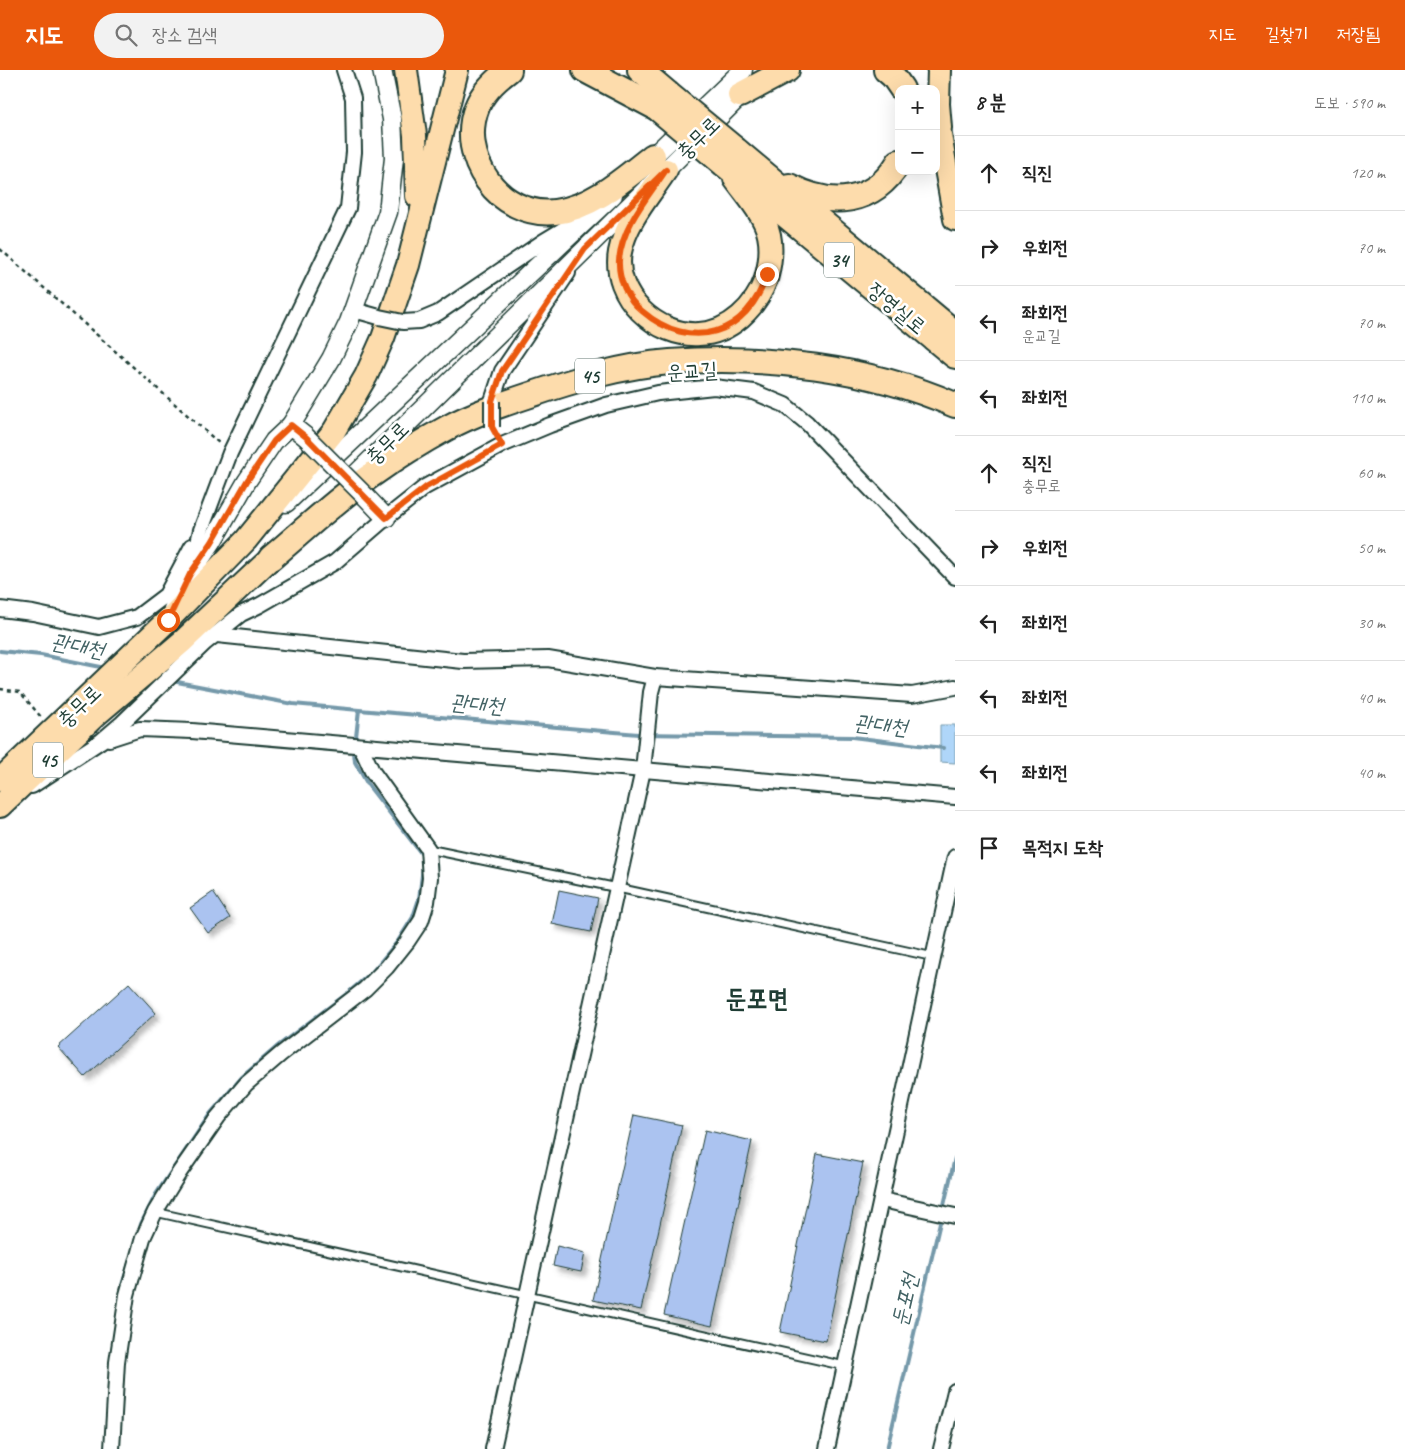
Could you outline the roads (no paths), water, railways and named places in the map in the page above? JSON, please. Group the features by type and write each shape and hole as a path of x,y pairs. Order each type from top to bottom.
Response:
{"highway":[{"path":"509,70 492,85 477,105 473,118 472,145 481,174 491,186 513,203 542,212 556,212 572,207 604,192 660,163"},
{"path":"585,70 662,100"},
{"name":"34","path":"611,70 662,100 730,157"},
{"name":"34","path":"640,70 662,100"},
{"path":"740,95 787,70"},
{"path":"886,70 899,85"},
{"path":"730,157 811,196 838,200 850,199 875,188 895,168"},
{"name":"장영실로","path":"730,157 955,333"},
{"name":"장영실로","path":"730,157 955,356"},
{"name":"45","path":"271,558 370,476 446,429 480,412 574,380 620,369 669,362 738,359 798,365 844,371 883,379 931,394 955,405"}],"main road":[{"path":"406,70 417,166 417,201 408,265"},
{"name":"45","path":"246,540 334,431 366,376 383,338 408,265 457,70"},
{"path":"928,70 931,85"},
{"path":"939,70 938,104 941,137"},
{"path":"940,130 955,219"},
{"path":"660,163 631,222 621,251 619,262 620,275 629,298 650,318 661,326 674,331 699,334 721,329 739,318 748,309 764,284 769,263 770,243 765,222 730,157"},
{"name":"충무로","path":"0,806 152,635 246,540"},
{"name":"충무로","path":"0,780 52,732 202,640 271,558"}],"street":[{"path":"190,574 201,530 230,453 348,208 354,152 353,98 344,70"},
{"path":"168,620 190,574 212,542 247,481 269,449 291,425 331,359 354,310 388,212 394,158 392,119 382,70"},
{"name":"충무로","path":"271,558 585,249 743,70"},
{"name":"충무로","path":"246,540 599,208 660,163 740,95 766,70"},
{"path":"354,310 403,322 419,321 438,313 544,241 599,208"},
{"path":"502,445 492,427 492,401 502,371 585,249"},
{"name":"운교길","path":"101,741 122,723 202,640 241,614 335,562 386,518 426,487 502,445 550,425 606,405 658,393 714,388 754,392 785,405 807,423 955,577"},
{"path":"291,425 306,437 386,518"},
{"path":"0,608 99,627 137,617 166,595 201,530"},
{"path":"202,640 464,661 548,659 655,677 912,695 955,687"},
{"path":"493,1449 644,767 651,692 655,677"},
{"path":"0,806 101,741 140,729 192,731 361,747 644,767 955,797"},
{"path":"112,1449 117,1362 127,1295 142,1238 155,1212 179,1172 218,1117 246,1084 281,1054 365,989 407,942 421,921 427,902 430,878 428,849 372,771 361,747"},
{"path":"826,1449 845,1366 888,1202 934,957 955,858"},
{"path":"888,1202 955,1216"},
{"path":"940,1449 955,1391"}],"lane":[{"path":"428,849 618,888 934,957"},
{"path":"155,1212 845,1366"}],"water":[{"path":"940,725 955,725 955,763 940,762"}],"waterway":[{"name":"관대천","path":"0,651 41,655 106,668"},
{"name":"관대천","path":"172,681 293,704 359,710 638,734 852,737 943,748"},
{"path":"356,737 359,710"},
{"path":"354,752 355,762 368,785 424,857"},
{"path":"138,1235 141,1224 156,1194 210,1114 242,1077 279,1045 349,992 372,972 398,941 413,917 419,899 423,867"},
{"name":"둔포천","path":"887,1449 955,1158"},
{"path":"122,1285 129,1263"}],"district":[{"name":"둔포면","path":"757,998"}]}
